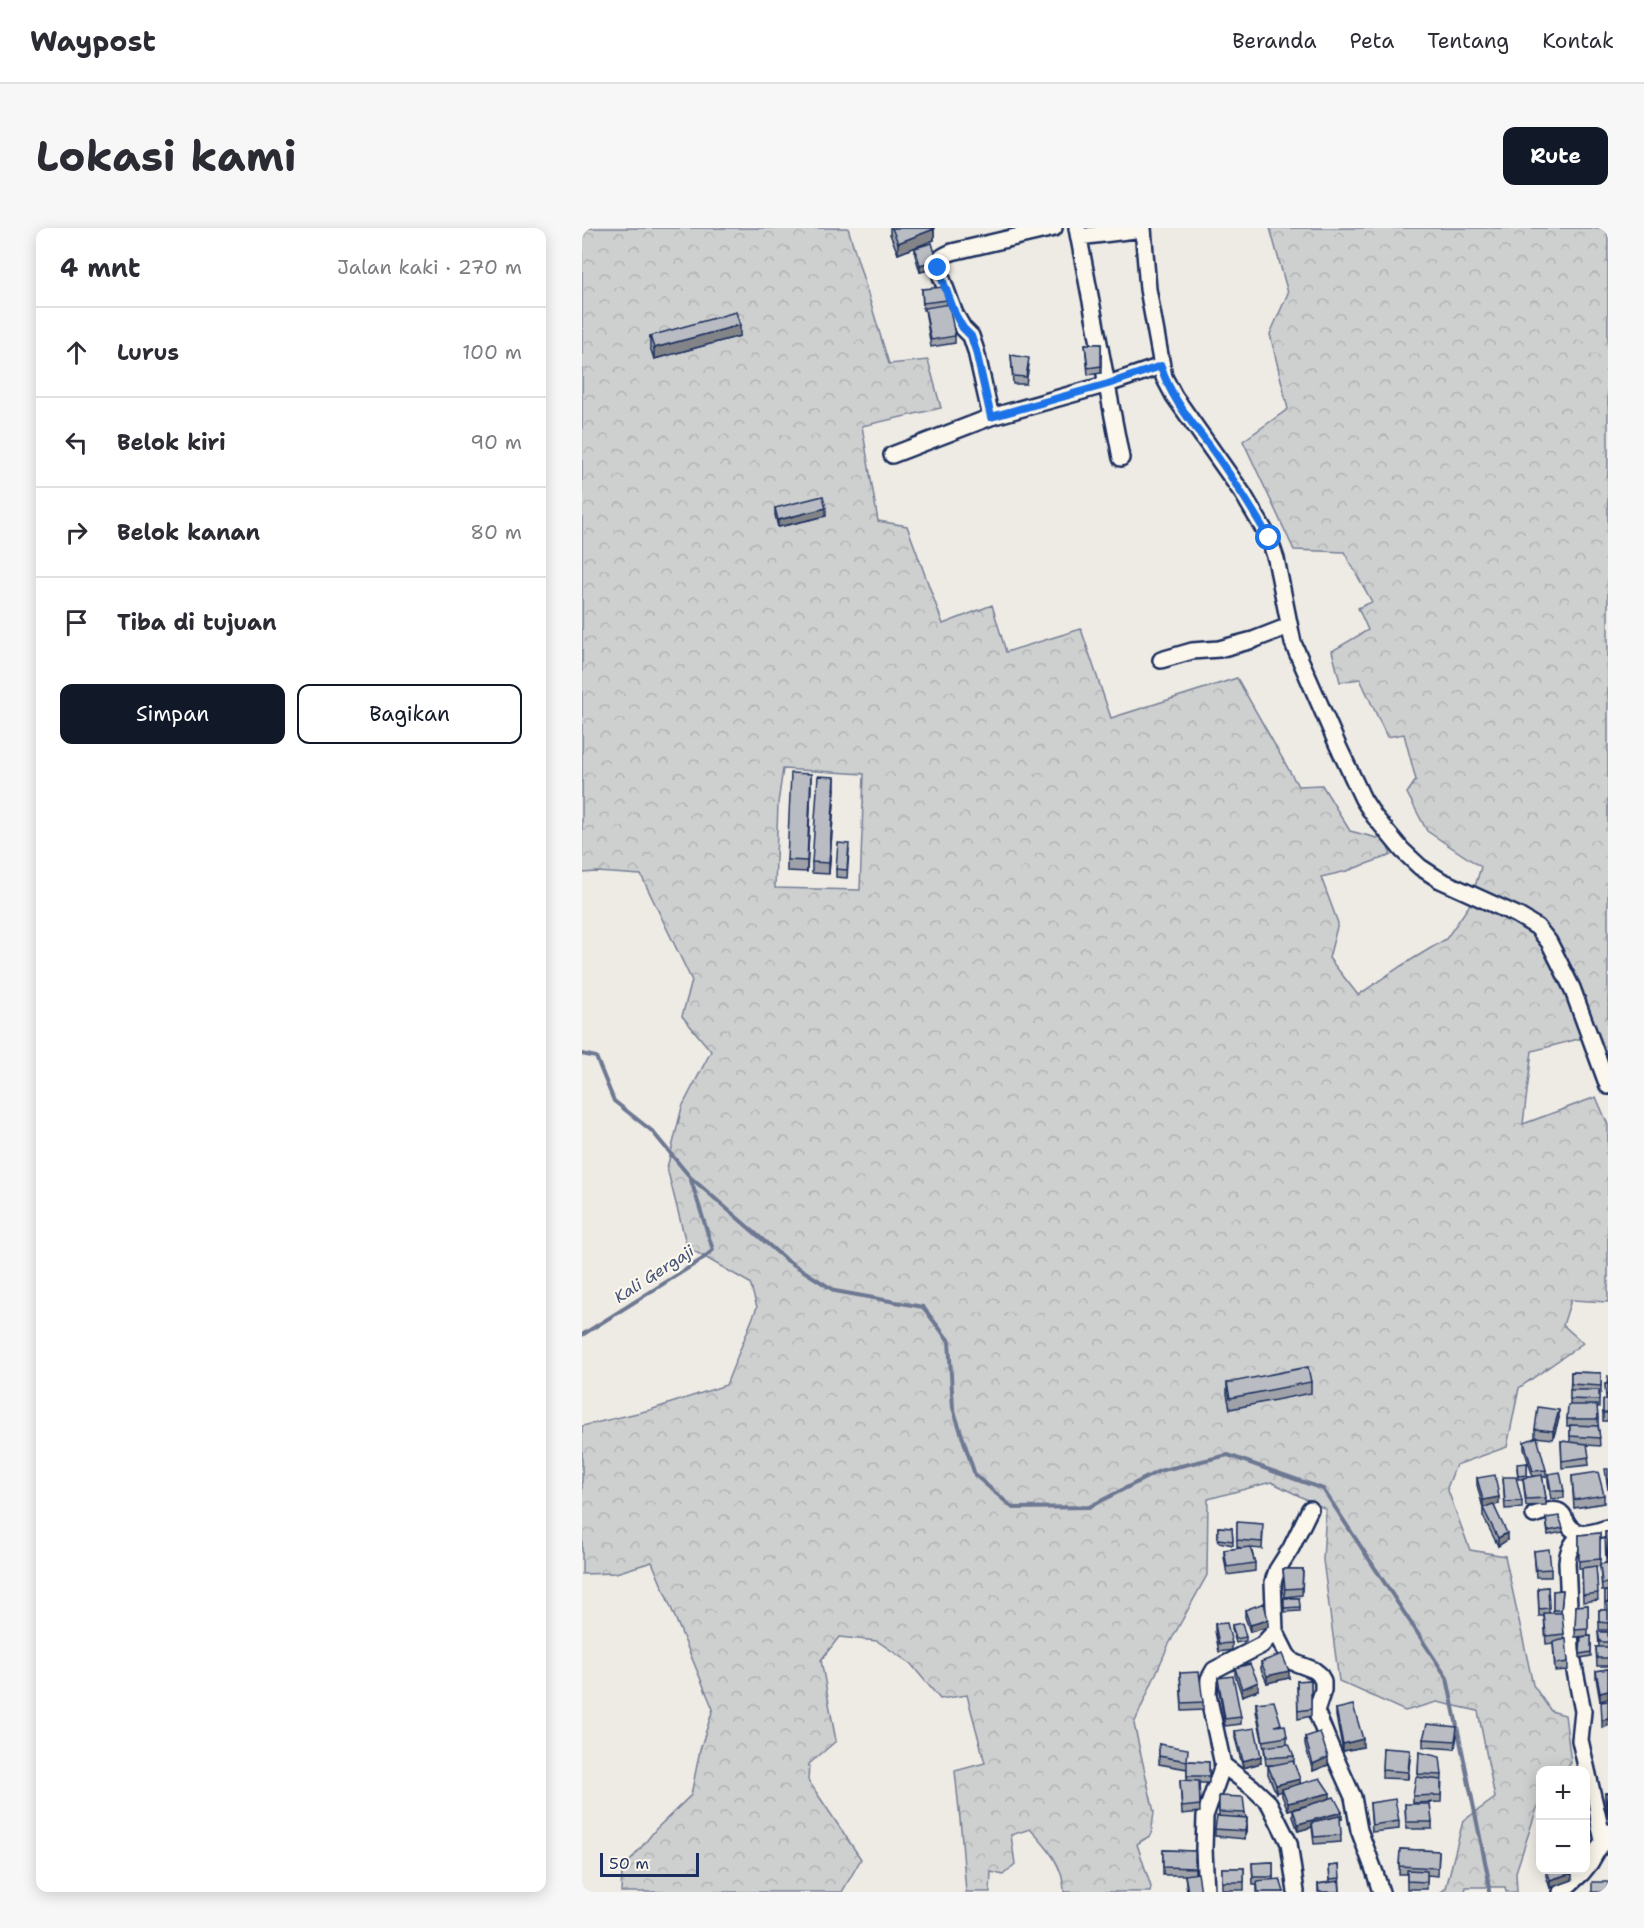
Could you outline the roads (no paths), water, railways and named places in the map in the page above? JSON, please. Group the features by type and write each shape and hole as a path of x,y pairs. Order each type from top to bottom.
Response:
{"street":[{"path":"991,417 971,336 955,314 938,268 938,261 952,252 1054,228"},
{"path":"1121,458 1078,232 1143,229 1148,289 1164,377 1174,396 1243,494 1269,538 1276,559 1293,644 1363,800 1402,850 1420,867 1440,880 1517,915 1537,927 1550,942 1572,988 1608,1086"},
{"path":"892,455 991,417 1108,384 1161,366"},
{"path":"1161,660 1192,651 1219,649 1289,627"},
{"path":"1310,1509 1292,1548 1272,1582 1275,1631 1293,1662 1314,1670 1323,1681 1323,1690 1316,1711 1353,1797 1359,1830 1381,1892"},
{"path":"1534,1515 1555,1509 1573,1529 1581,1533 1608,1528"},
{"path":"1561,1892 1582,1873 1606,1836 1580,1740 1583,1711 1571,1651 1567,1562 1568,1552 1581,1533"},
{"path":"1206,1892 1205,1816 1223,1765 1208,1695 1209,1679 1214,1670 1262,1645 1275,1631"},
{"path":"1223,1765 1269,1803 1289,1843 1296,1892"}],"waterway":[{"name":"Kali Gergaji","path":"582,1054 596,1057 614,1101 652,1131 690,1177 713,1250 701,1260 582,1335"},
{"path":"690,1177 785,1259 835,1291 923,1307 949,1341 953,1408 975,1475 1013,1508 1089,1507 1159,1471 1228,1455 1323,1489 1447,1678 1488,1876 1489,1892"}]}
